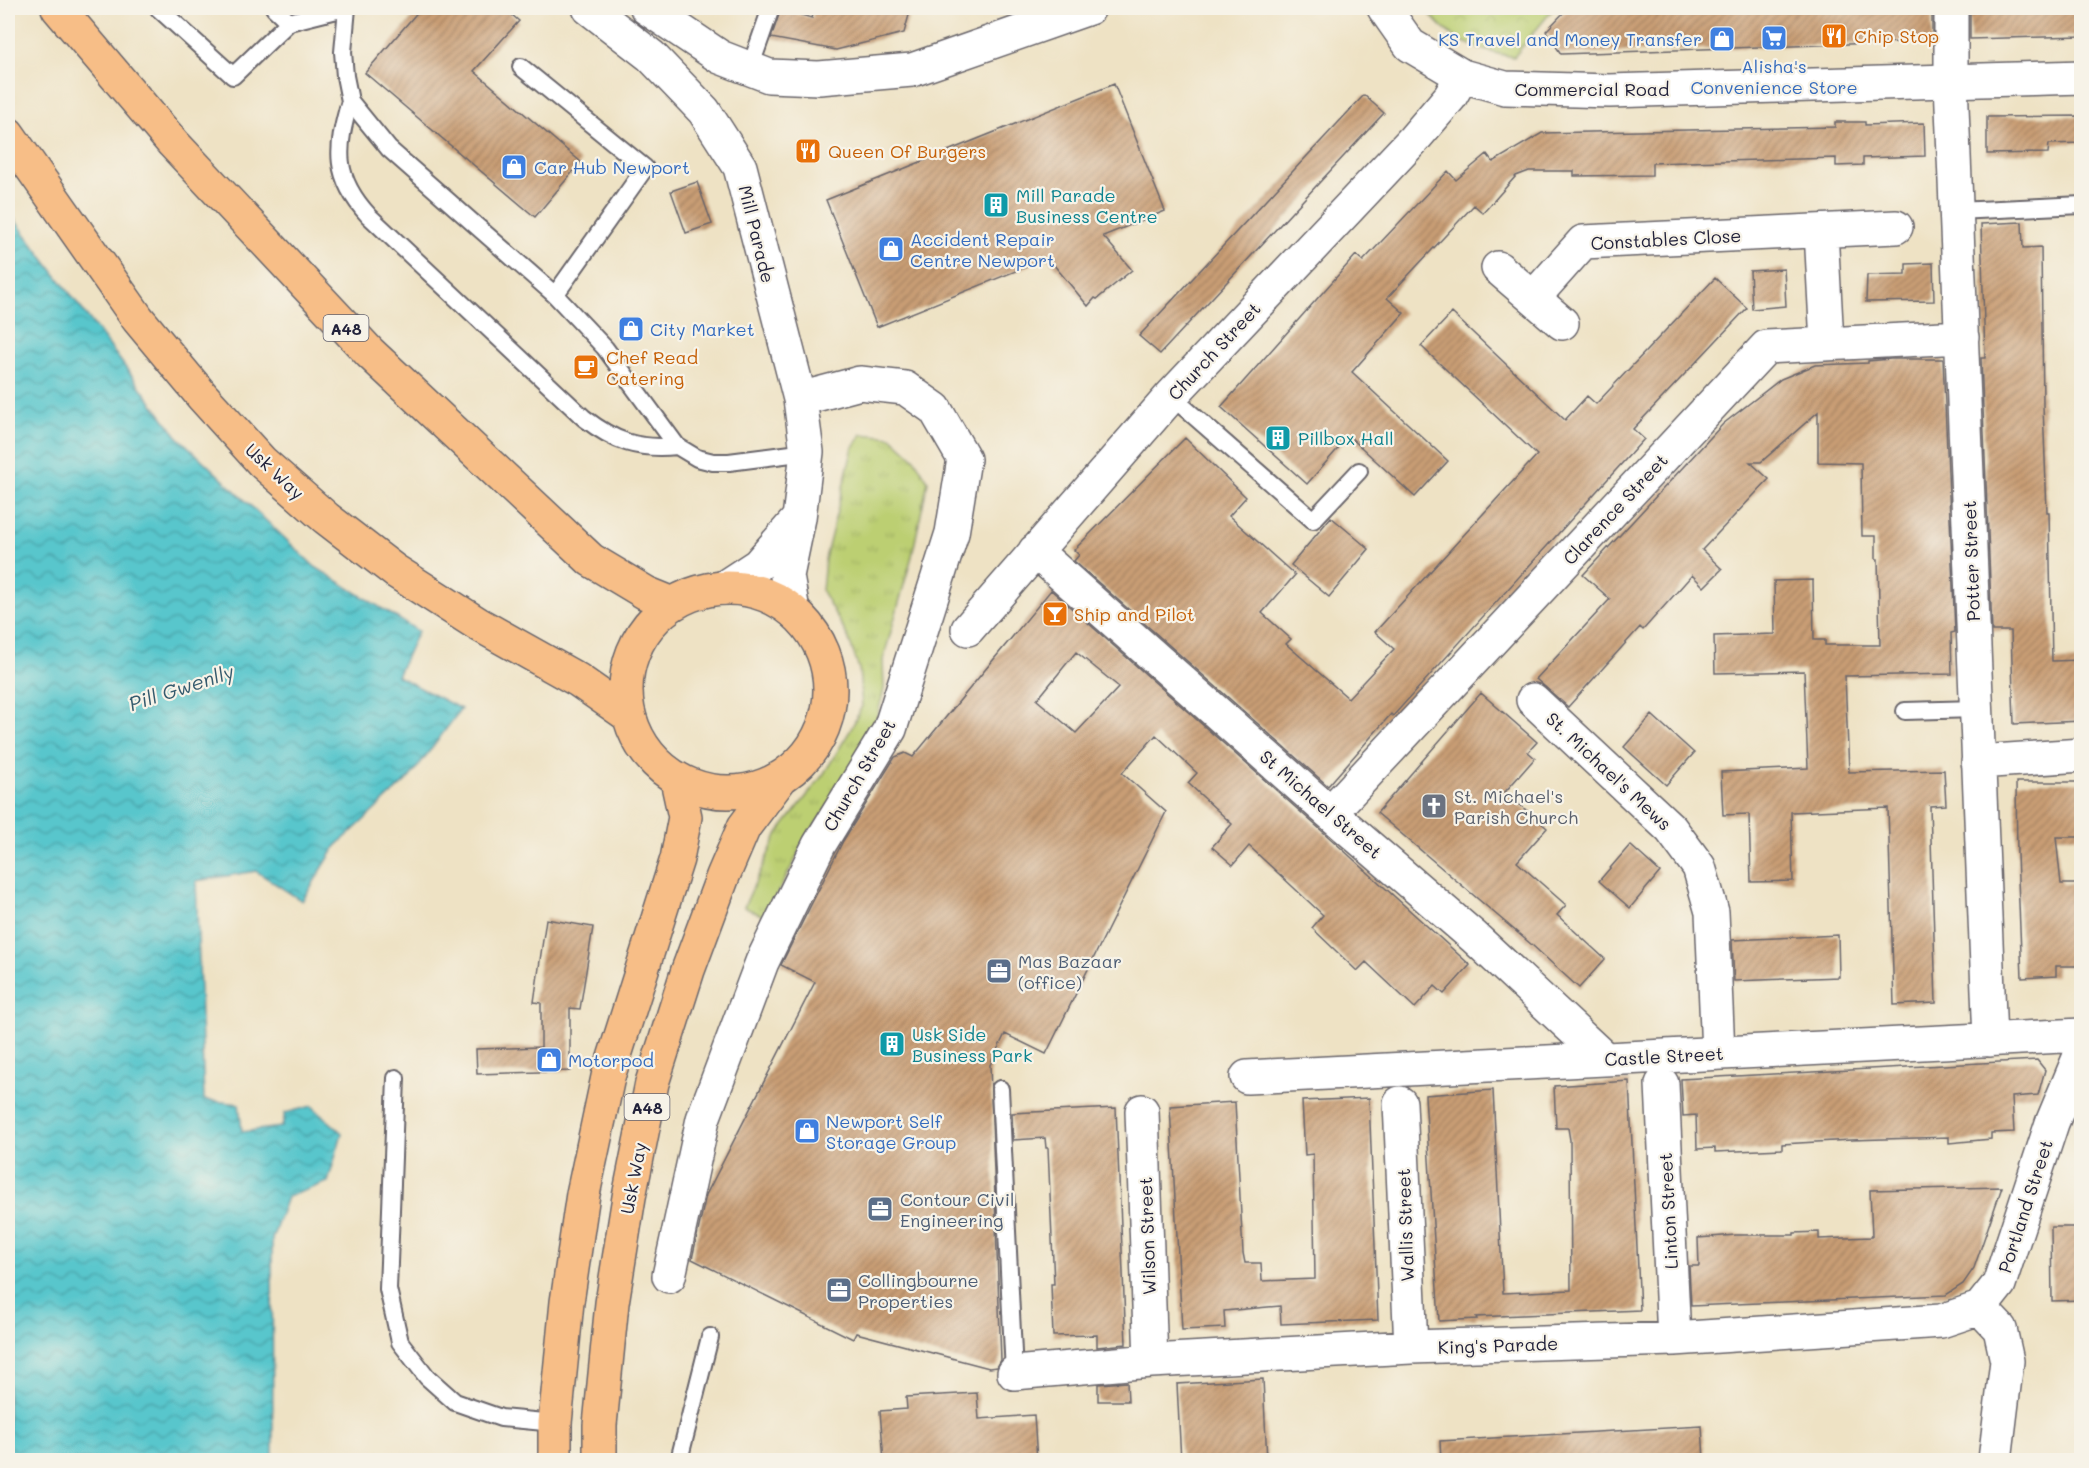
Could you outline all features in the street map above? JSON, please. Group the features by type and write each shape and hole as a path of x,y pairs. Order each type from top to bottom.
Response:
{"main road":[{"name":"A48","path":"58,8 172,143 370,353 591,560 645,593 673,604"},
{"name":"Usk Way","path":"8,134 138,319 203,397 262,462 326,518 395,572 478,624 578,680 628,716"},
{"name":"A48","path":"723,588 756,592 772,598 793,611 814,635 827,665 830,698 823,730 806,758 780,778 756,789 729,793 702,790 677,780 655,763 638,741 628,716 625,690 629,665 638,641 653,620 673,604 697,592 723,588"},
{"name":"Usk Way","path":"600,1461 600,1425 612,1303 629,1197 652,1083 688,970 723,876 744,827 780,778"},
{"name":"A48","path":"555,1461 555,1423 567,1302 583,1194 608,1077 677,859 686,817 677,780"}],"street":[{"name":"Mill Parade","path":"589,8 651,56 704,111 740,167 800,399 807,452 799,518 787,576 793,611"},
{"path":"647,8 720,57 769,76 819,78 912,69 1071,11"},
{"name":"Commercial Road","path":"1384,8 1410,45 1462,76 1505,88 1608,91 2082,77"},
{"name":"Potter Street","path":"1951,8 1951,82 1990,1040"},
{"name":"Church Street","path":"968,629 1171,396 1414,140 1450,97 1462,76"},
{"name":"Constables Close","path":"1534,297 1583,242 1896,227"},
{"path":"1821,231 1827,343"},
{"path":"1498,268 1562,323"},
{"name":"Clarence Street","path":"1330,813 1766,347 1962,337"},
{"name":"Church Street","path":"669,1276 703,1119 762,962 819,845 890,729 952,533 964,459 936,409 905,388 860,382 800,399"},
{"path":"723,588 758,565 799,518"},
{"name":"St Michael Street","path":"1035,551 1330,813 1474,937 1605,1059"},
{"name":"St. Michael's Mews","path":"1533,700 1671,829 1699,867 1712,912 1718,1053"},
{"path":"1978,762 2082,755"},
{"name":"Castle Street","path":"1247,1077 2082,1035"},
{"name":"Portland Street","path":"1980,1308 1999,1284 2052,1123 2082,1051"},
{"name":"Linton Street","path":"1662,1084 1674,1339"},
{"name":"Wallis Street","path":"1400,1103 1411,1347"},
{"name":"Wilson Street","path":"1142,1111 1151,1361"},
{"path":"1980,1308 2000,1329 2007,1361 1995,1461"},
{"name":"King's Parade","path":"1014,1373 1151,1361 1411,1347 1674,1339 1941,1321 1980,1308"}],"lane":[{"path":"158,8 232,76 289,22 346,8 343,52 350,101 389,149 555,295 605,348 677,446 697,458 712,462 807,452"},
{"path":"274,8 289,22"},
{"path":"750,68 771,8"},
{"path":"521,67 645,168 555,295"},
{"path":"350,101 340,134 339,153 348,186 357,203 369,216 576,410 603,432 621,441 642,446 677,446"},
{"path":"1957,211 2082,205"},
{"path":"1171,396 1313,520 1359,471"},
{"path":"1905,711 1977,709"},
{"path":"396,1078 388,1289 399,1342 427,1377 455,1402 501,1418 555,1423"},
{"path":"1000,1089 1014,1373"},
{"path":"678,1461 710,1337"}],"green space":[{"path":"1426,8 1554,8 1514,57 1476,47 1453,36 1434,19"},
{"path":"862,434 891,437 914,458 928,481 912,556 883,660 884,689 870,745 809,834 765,917 744,907 778,833 823,775 850,731 862,706 859,669 848,637 822,591 825,559 853,447"}],"water":[{"name":"Pill Gwenlly","path":"8,211 177,436 315,567 418,631 397,676 461,709 410,777 336,846 302,901 256,871 196,881 204,1100 239,1104 242,1132 282,1127 285,1113 312,1106 342,1133 328,1182 287,1197 272,1239 273,1460 8,1460"}],"building":[{"path":"421,8 504,8 519,21 474,71 581,162 535,217 365,73"},
{"path":"815,8 911,8 904,33 836,50 771,38 781,9 812,18"},
{"path":"1568,8 1932,8 1932,41 1561,54 1546,31"},
{"path":"1970,8 2082,8 2082,36 1970,39"},
{"name":"Mill Parade Business Centre","path":"1114,84 1165,211 1103,236 1132,270 1088,306 1048,258 877,327 826,200"},
{"path":"1364,95 1384,113 1160,354 1139,336"},
{"path":"2082,116 2082,143 2049,144 2048,153 1987,154 1987,117"},
{"path":"1835,122 1865,122 1865,125 1924,123 1925,156 1863,158 1863,165 1836,166 1836,158 1652,163 1652,175 1574,176 1574,171 1529,171 1516,176 1483,213 1474,205 1387,298 1404,313 1352,372 1448,461 1415,497 1349,436 1307,484 1221,407 1356,255 1363,261 1448,171 1456,180 1487,154 1493,162 1542,133 1835,127"},
{"path":"697,182 712,224 686,233 671,191"},
{"path":"2022,222 2023,248 2041,247 2043,406 2047,512 2049,512 2052,661 2082,660 2082,721 2014,724 2011,631 1992,631 1981,358 1985,358 1981,224"},
{"path":"1933,263 1934,301 1866,302 1867,275 1906,274 1906,264"},
{"path":"1784,269 1786,306 1752,309 1750,271"},
{"path":"1715,278 1747,308 1633,429 1644,439 1393,716 1391,714 1328,786 1074,561 1079,555 1074,550 1185,438 1246,497 1229,516 1295,575 1262,613 1291,639 1286,644 1348,698 1394,649 1375,632 1537,455 1421,346 1452,313 1565,420 1587,396 1596,404"},
{"path":"1943,359 1955,632 1951,633 1952,674 1845,676 1849,772 1944,770 1946,805 1930,806 1936,1003 1894,1005 1888,808 1791,812 1793,881 1751,882 1749,814 1723,815 1721,772 1808,768 1804,671 1715,673 1714,636 1775,634 1774,581 1813,580 1814,640 1825,640 1825,645 1880,645 1876,536 1862,536 1861,463 1818,462 1818,412 1761,462 1750,462 1769,479 1702,550 1722,569 1704,587 1692,575 1643,630 1640,627 1568,707 1536,679 1610,599 1583,575 1723,424 1781,379 1815,365 1868,363 1868,361"},
{"path":"1331,517 1369,549 1329,597 1291,565"},
{"name":"Usk Side Business Park","path":"1051,590 1470,965 1444,994 1435,986 1415,1008 1366,962 1357,971 1312,928 1323,915 1249,846 1233,865 1212,847 1232,824 1188,783 1197,773 1156,735 1122,773 1166,812 1046,1054 1005,1034 990,1065 1001,1360 997,1367 989,1368 856,1333 853,1339 692,1259 706,1195 815,982 781,965 843,841 895,757 905,753 913,757","holes":["1076,652 1119,687 1076,733 1037,700"]},
{"name":"St. Michael's Parish Church","path":"1481,693 1537,742 1528,752 1535,758 1505,792 1547,828 1517,862 1566,905 1557,915 1605,959 1579,988 1377,813"},
{"path":"1652,715 1694,753 1666,785 1624,747"},
{"path":"2016,782 2082,782 2082,837 2056,837 2061,884 2082,884 2082,966 2056,966 2056,976 2022,978"},
{"path":"1630,845 1660,872 1630,908 1599,881"},
{"path":"546,919 593,927 580,1009 570,1008 570,1071 477,1074 476,1049 541,1047 541,1003 534,1002"},
{"path":"1838,935 1839,977 1734,981 1732,940"},
{"path":"2037,1060 2045,1070 2038,1095 2012,1097 2014,1132 1991,1133 1991,1139 1949,1143 1949,1137 1851,1140 1782,1144 1782,1149 1715,1152 1715,1148 1697,1149 1696,1115 1683,1116 1681,1079"},
{"path":"1629,1081 1640,1310 1476,1317 1477,1319 1439,1321 1425,1095 1493,1090 1503,1293 1571,1290 1570,1140 1568,1128 1556,1128 1554,1086"},
{"path":"1369,1098 1378,1320 1281,1324 1280,1306 1224,1311 1225,1328 1182,1330 1170,1106 1235,1102 1245,1263 1261,1263 1262,1281 1315,1279 1313,1154 1305,1155 1302,1101"},
{"path":"1116,1108 1126,1344 1097,1347 1097,1335 1053,1336 1051,1284 1054,1284 1048,1148 1046,1148 1045,1138 1013,1140 1012,1113"},
{"path":"2002,1187 1974,1268 1963,1284 1946,1295 1691,1306 1689,1266 1699,1266 1698,1238 1819,1232 1819,1239 1872,1237 1870,1190"},
{"path":"2051,1227 2082,1227 2082,1300 2052,1301"},
{"path":"1263,1379 1267,1461 1181,1461 1177,1384"},
{"path":"1127,1382 1128,1401 1098,1401 1098,1384"},
{"path":"977,1393 979,1419 1034,1415 1037,1461 884,1461 880,1411 907,1409 906,1397"},
{"path":"1702,1426 1704,1461 1441,1461 1440,1441"}],"place":[{"name":"Chip Stop","path":"1834,36"},
{"name":"Alisha's Convenience Store","path":"1774,38"},
{"name":"KS Travel and Money Transfer","path":"1722,39"},
{"name":"Queen Of Burgers","path":"808,151"},
{"name":"Car Hub Newport","path":"514,167"},
{"name":"Mill Parade Business Centre","path":"996,205"},
{"name":"Accident Repair Centre Newport","path":"891,249"},
{"name":"City Market","path":"631,329"},
{"name":"Chef Read Catering","path":"586,367"},
{"name":"Pillbox Hall","path":"1278,438"},
{"name":"Ship and Pilot","path":"1055,614"},
{"name":"St. Michael's Parish Church","path":"1434,806"},
{"name":"Mas Bazaar (office)","path":"999,971"},
{"name":"Usk Side Business Park","path":"892,1044"},
{"name":"Motorpod","path":"549,1060"},
{"name":"Newport Self Storage Group","path":"807,1131"},
{"name":"Contour Civil Engineering","path":"880,1209"},
{"name":"Collingbourne Properties","path":"839,1290"}]}
